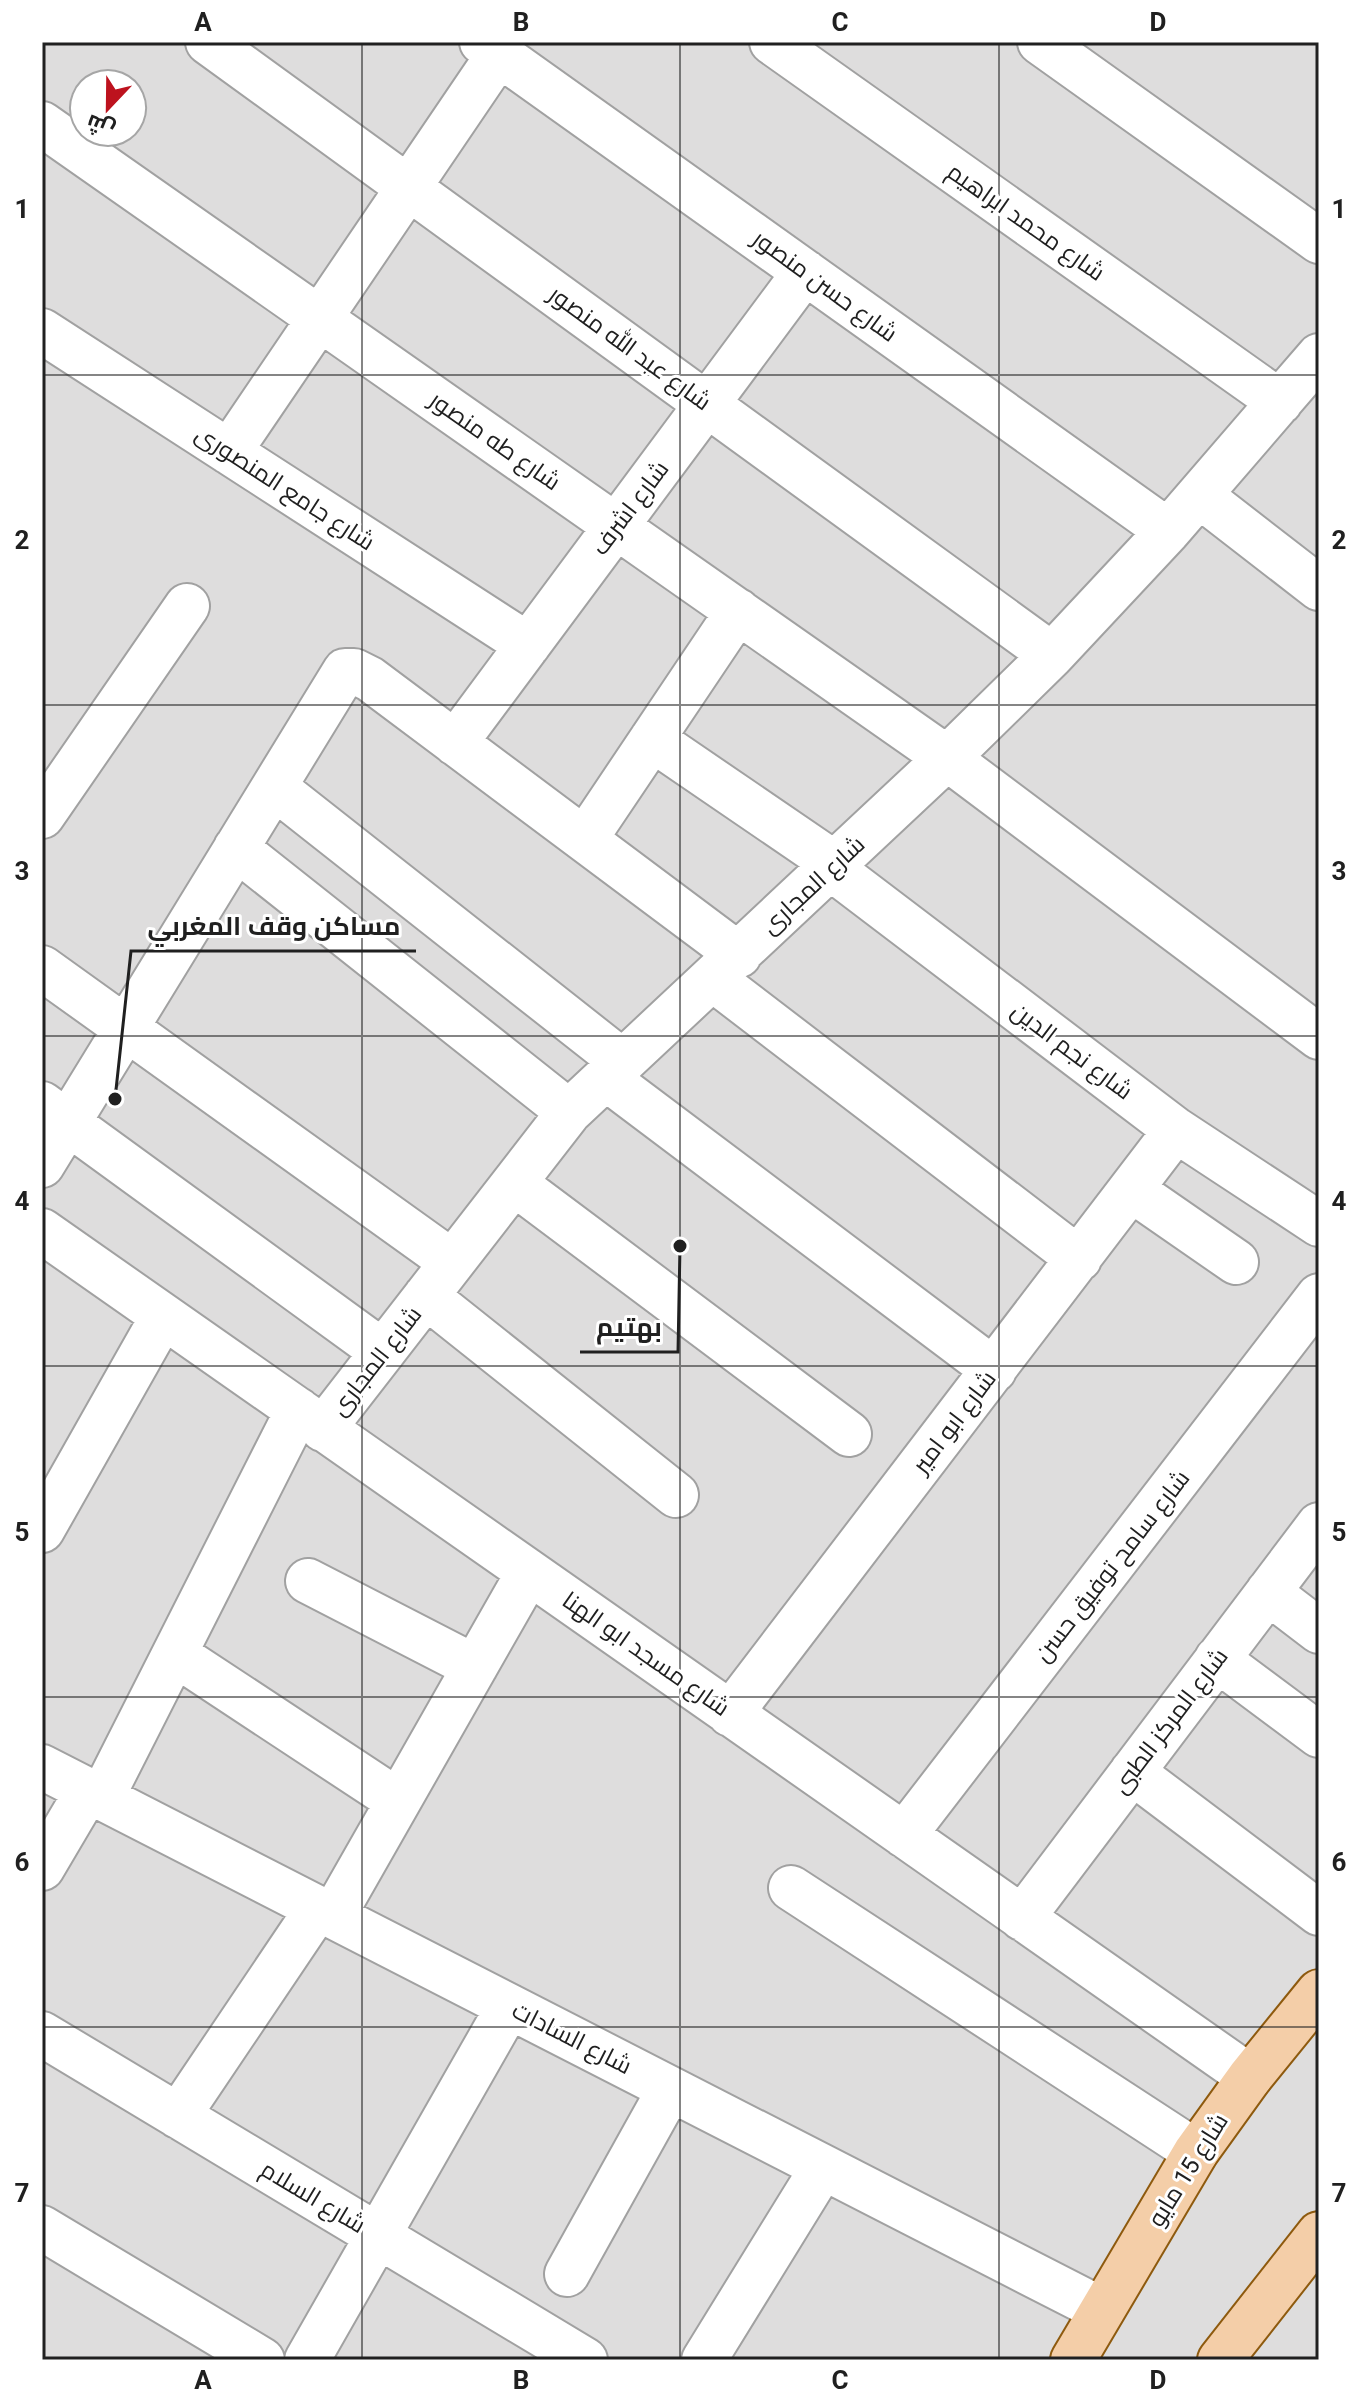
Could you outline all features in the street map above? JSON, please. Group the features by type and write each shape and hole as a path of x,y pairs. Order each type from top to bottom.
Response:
{"main road":[{"name":"شارع 15 مايو","path":"1073,2360 1196,2152 1250,2077 1319,1992"},
{"path":"1229,2356 1319,2234"}],"street":[{"name":"شارع عبد الله منصور","path":"208,42 1052,655"},
{"name":"شارع محمد ابراهيم","path":"772,42 1280,402"},
{"path":"1040,42 1319,241"},
{"path":"229,452 408,187 490,48"},
{"name":"شارع حسن منصور","path":"490,48 1168,531"},
{"name":"شارع طه منصور","path":"42,124 947,758 1319,1037"},
{"name":"شارع اشرف","path":"455,743 805,272"},
{"name":"شارع جامع المنصورى","path":"42,331 528,645"},
{"name":"شارع المجارى","path":"42,1868 95,1794 310,1419 383,1352 569,1112 833,866 1052,655 1168,531 1319,356"},
{"path":"1199,495 1319,588"},
{"path":"42,816 187,606"},
{"path":"585,839 738,611"},
{"path":"42,1165 55,1114 126,1028 345,671 354,671 363,674 585,839 726,967 1079,1259"},
{"name":"شارع نجم الدين","path":"652,739 833,866 1176,1130 1319,1224"},
{"path":"274,787 614,1070 994,1370"},
{"path":"236,848 569,1112"},
{"path":"42,968 126,1028 439,1279 676,1495"},
{"path":"55,1114 383,1352"},
{"name":"شارع ابو امير","path":"730,1714 1176,1130"},
{"path":"514,1183 849,1434"},
{"path":"1132,1190 1236,1262"},
{"name":"شارع مسجد ابو الهنا","path":"42,1231 1250,2077"},
{"name":"شارع سامح توفيق حسن","path":"904,1835 1319,1296"},
{"path":"42,1530 163,1316"},
{"name":"شارع المركز الطبى","path":"1022,1918 1319,1525"},
{"path":"178,2116 326,1912 398,1801 529,1572"},
{"path":"308,1581 475,1667"},
{"path":"1268,1592 1319,1631"},
{"path":"175,1654 398,1801"},
{"path":"1217,1659 1319,1735"},
{"name":"شارع السادات","path":"42,1767 1102,2310"},
{"path":"1132,1772 1319,1913"},
{"path":"791,1888 1196,2152"},
{"path":"307,2360 509,2006"},
{"name":"شارع السلام","path":"42,2034 585,2360"},
{"path":"567,2274 670,2089"},
{"path":"704,2360 823,2167"},
{"path":"42,2228 262,2360"}],"shaded area":[{"path":"42,42 1319,42 1319,2360 42,2360"}],"place":[{"name":"مساكن وقف المغربي","path":"115,1099"},
{"name":"بهتيم","path":"680,1246"}]}
